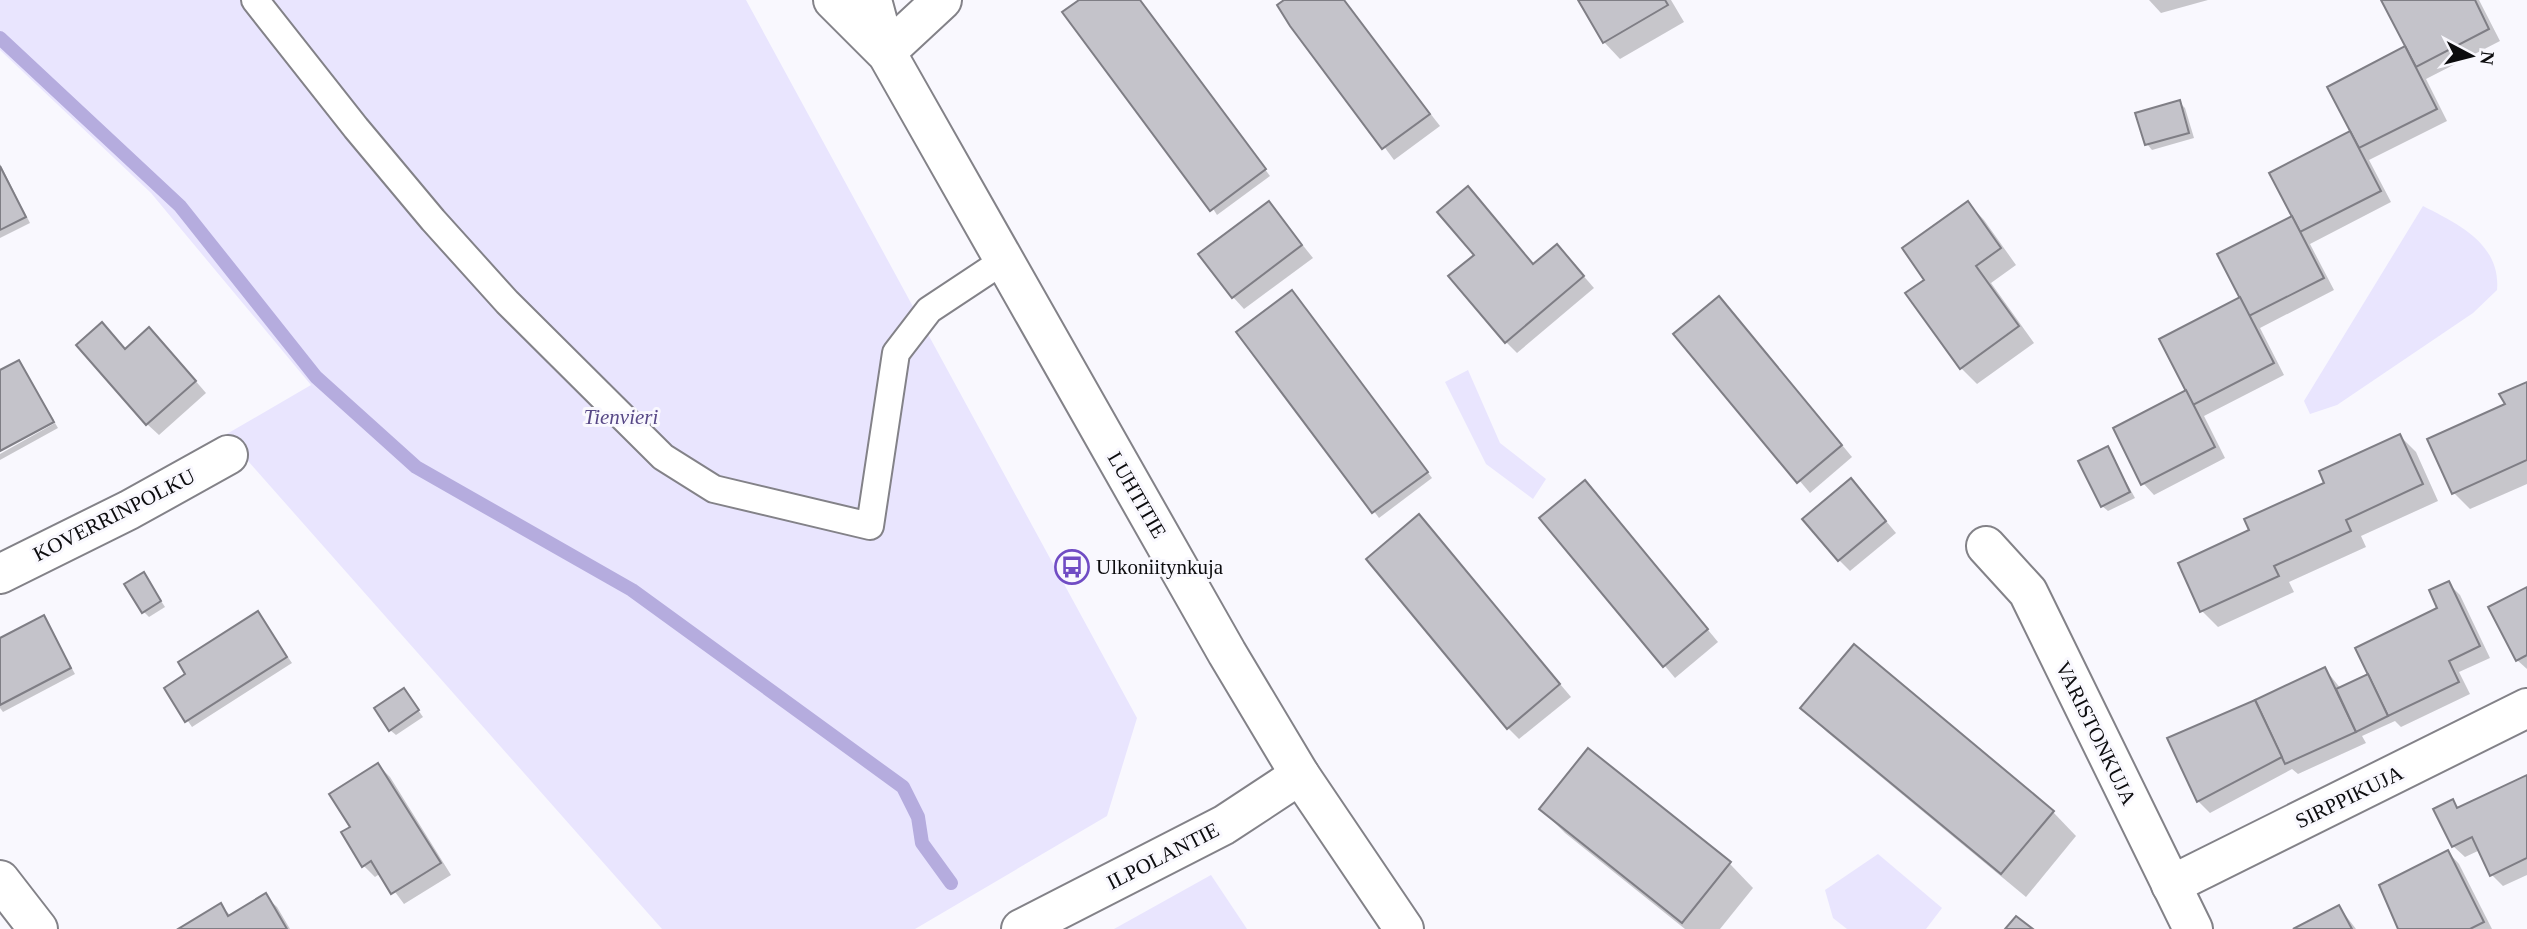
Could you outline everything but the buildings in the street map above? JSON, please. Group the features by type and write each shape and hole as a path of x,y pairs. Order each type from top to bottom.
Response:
{"street":[{"name":"LUHTITIE","path":"833,0 886,52"},
{"name":"LUHTITIE","path":"872,0 886,52 1003,261 1300,775 1404,929"},
{"path":"886,52 942,0"},
{"name":"KOVERRINPOLKU","path":"0,574 129,510 228,455"},
{"name":"VARISTONKUJA","path":"1986,546 2028,592 2193,929"},
{"name":"SIRPPIKUJA","path":"2171,885 2527,708"},
{"name":"ILPOLANTIE","path":"1021,929 1224,825 1300,775"},
{"path":"0,880 38,929"}],"lane":[{"path":"255,0 356,128 507,302 663,457 714,489 870,526 896,353 929,310 1003,261"}],"green space":[{"name":"Tienvieri","path":"0,0 746,0 1137,718 1107,816 915,929 662,929 225,435 311,385 151,193 0,50"},
{"path":"2423,206 2463,228 2485,248 2496,274 2497,290 2473,313 2337,405 2310,414 2304,401"},
{"path":"1468,370 1500,443 1546,479 1533,499 1486,464 1445,382"},
{"path":"1878,854 1942,908 1926,929 1847,929 1833,918 1825,890"},
{"path":"1211,875 1247,929 1114,929"}],"waterway":[{"path":"0,38 180,206 316,377 416,467 632,590 903,787 918,817 922,843 951,883"}],"place":[{"name":"Ulkoniitynkuja","path":"1072,567"}]}
